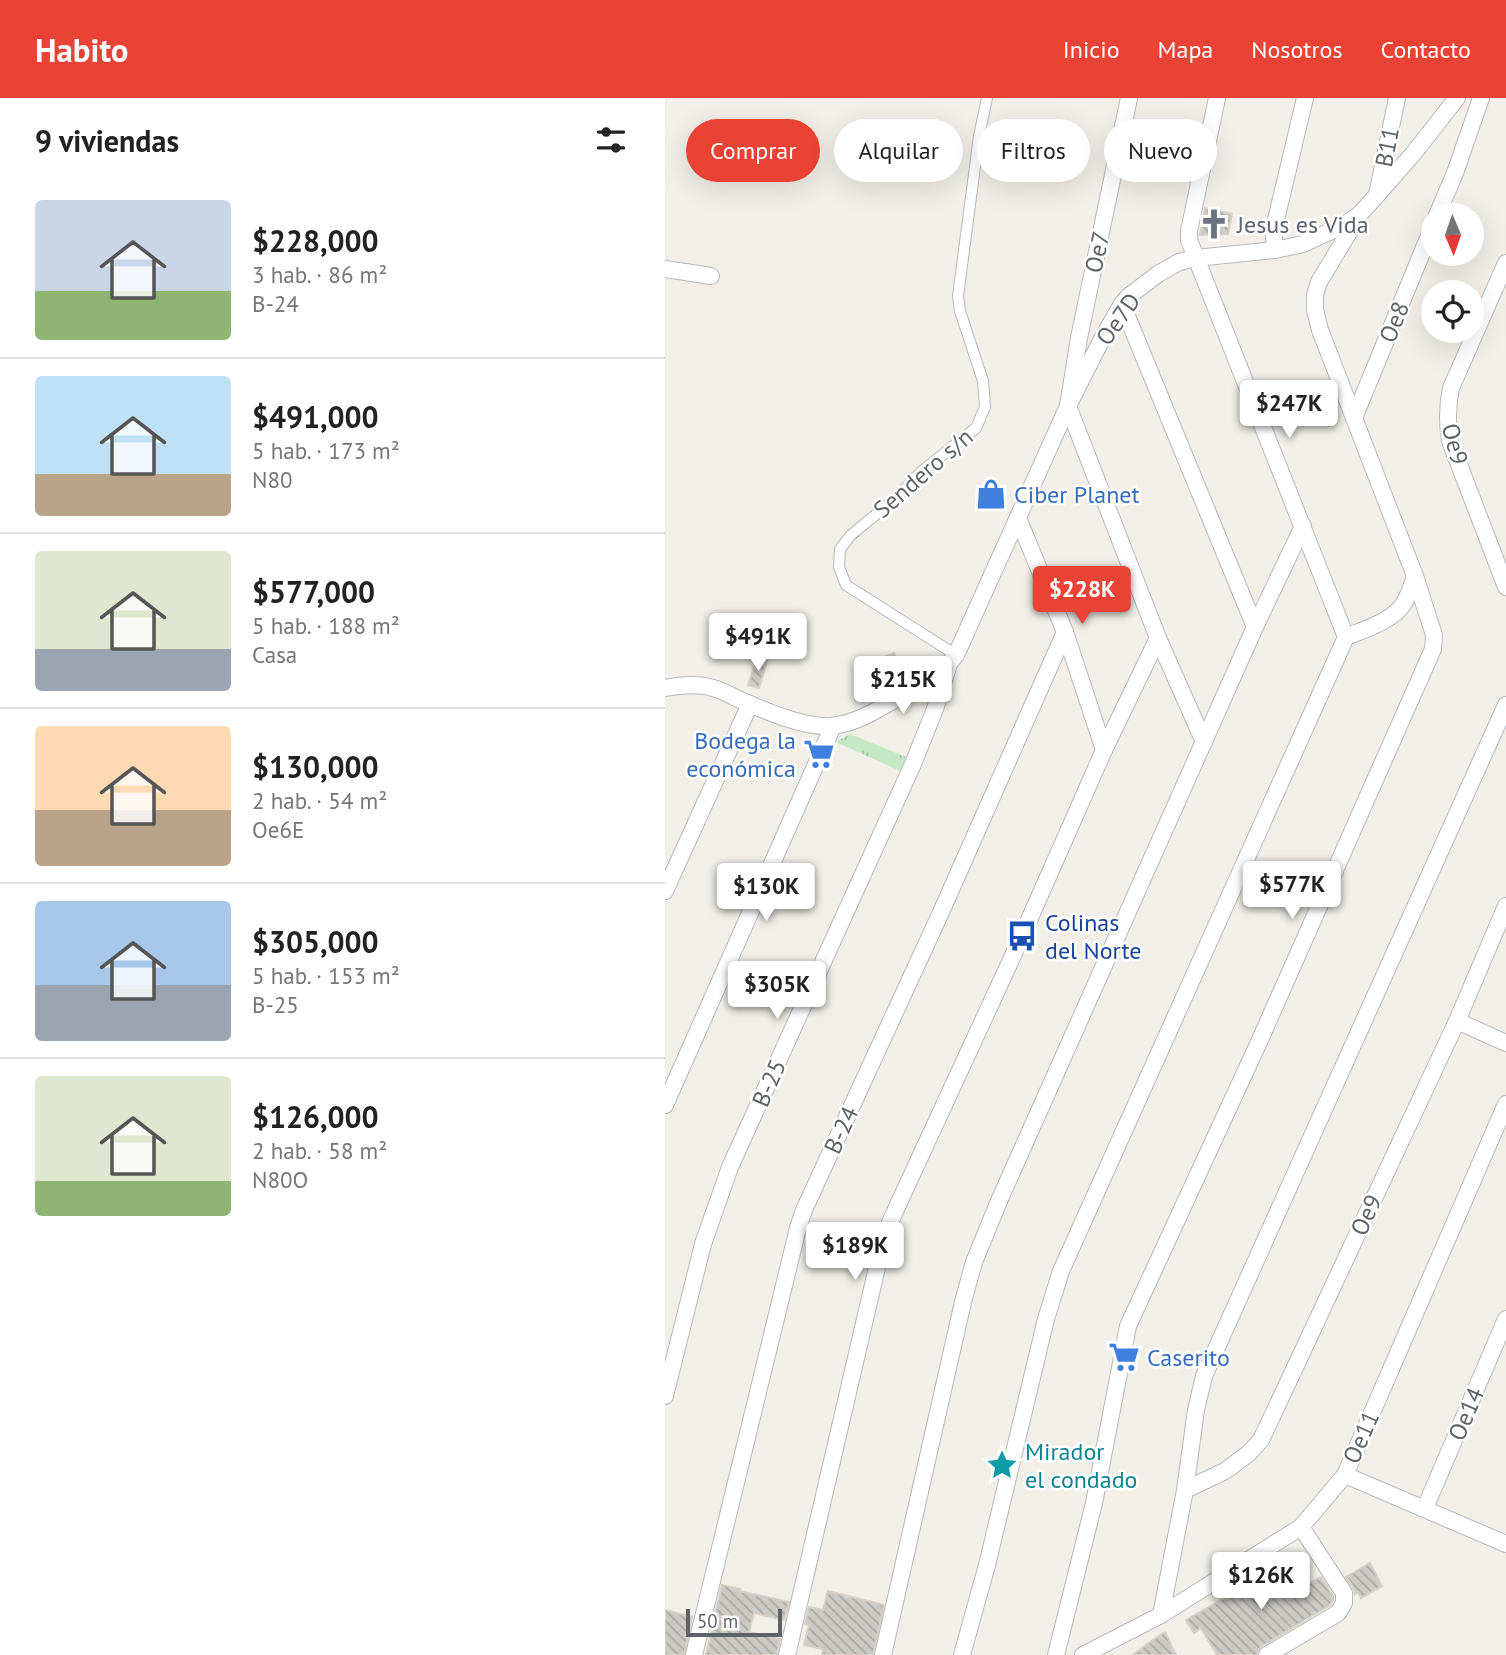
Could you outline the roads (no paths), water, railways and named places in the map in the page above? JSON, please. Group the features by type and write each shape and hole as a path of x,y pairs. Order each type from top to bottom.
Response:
{"street":[{"name":"Sendero s/n","path":"953,659 846,585 839,567 841,549 851,535 977,428 985,407 983,381 960,311 958,296 979,136 987,98"},
{"name":"Oe7","path":"1067,406 1129,98"},
{"path":"1217,98 1189,230 1191,248 1346,637"},
{"path":"1275,250 1275,224 1305,98"},
{"name":"B11","path":"1377,195 1397,98"},
{"name":"Oe7D","path":"953,659 1067,406 1103,337 1129,296 1179,262 1303,244 1346,224 1360,214 1377,195 1457,98"},
{"path":"1442,203 1481,98"},
{"path":"1056,1655 1094,1503 1128,1326 1276,1004 1433,649 1434,635 1415,576 1320,331 1315,310 1319,282 1360,214"},
{"name":"Oe8","path":"1354,418 1421,255"},
{"name":"Oe9","path":"1506,263 1451,388 1447,406 1450,442 1506,587"},
{"path":"665,269 712,276"},
{"path":"1122,304 1255,627"},
{"path":"1067,406 1158,638 1204,742"},
{"path":"1018,518 1065,632 1104,750"},
{"path":"883,1655 974,1262 1255,627 1303,526"},
{"path":"962,1655 987,1564 1046,1319 1061,1271 1346,637 1375,625 1399,610 1415,576"},
{"name":"B-24","path":"694,1655 804,1210 942,910 1065,632"},
{"path":"787,1655 885,1233 1022,936 1104,750 1158,638"},
{"path":"665,688 694,685 713,688 800,722 833,726 874,712 939,673 953,659"},
{"name":"B-25","path":"665,1396 703,1244 730,1167 912,764 953,659"},
{"path":"665,891 750,704"},
{"path":"1161,1615 1204,1376 1506,705"},
{"path":"665,1105 833,726"},
{"name":"Oe9","path":"1185,1490 1225,1471 1261,1440 1457,1021 1506,906"},
{"path":"1457,1021 1506,1043"},
{"name":"Oe11","path":"1083,1655 1161,1615 1301,1527 1345,1475 1506,1104"},
{"name":"Oe14","path":"1425,1508 1506,1319"},
{"path":"1345,1475 1505,1542"},
{"path":"1267,1655 1338,1613 1344,1603 1344,1594 1301,1527"}],"place":[{"name":"Jesus es Vida","path":"1214,224"},
{"name":"Ciber Planet","path":"991,494"},
{"name":"Bodega la económica","path":"819,754"},
{"name":"Colinas del Norte","path":"1022,936"},
{"name":"Caserito","path":"1124,1357"},
{"name":"Mirador el condado","path":"1002,1465"}]}
